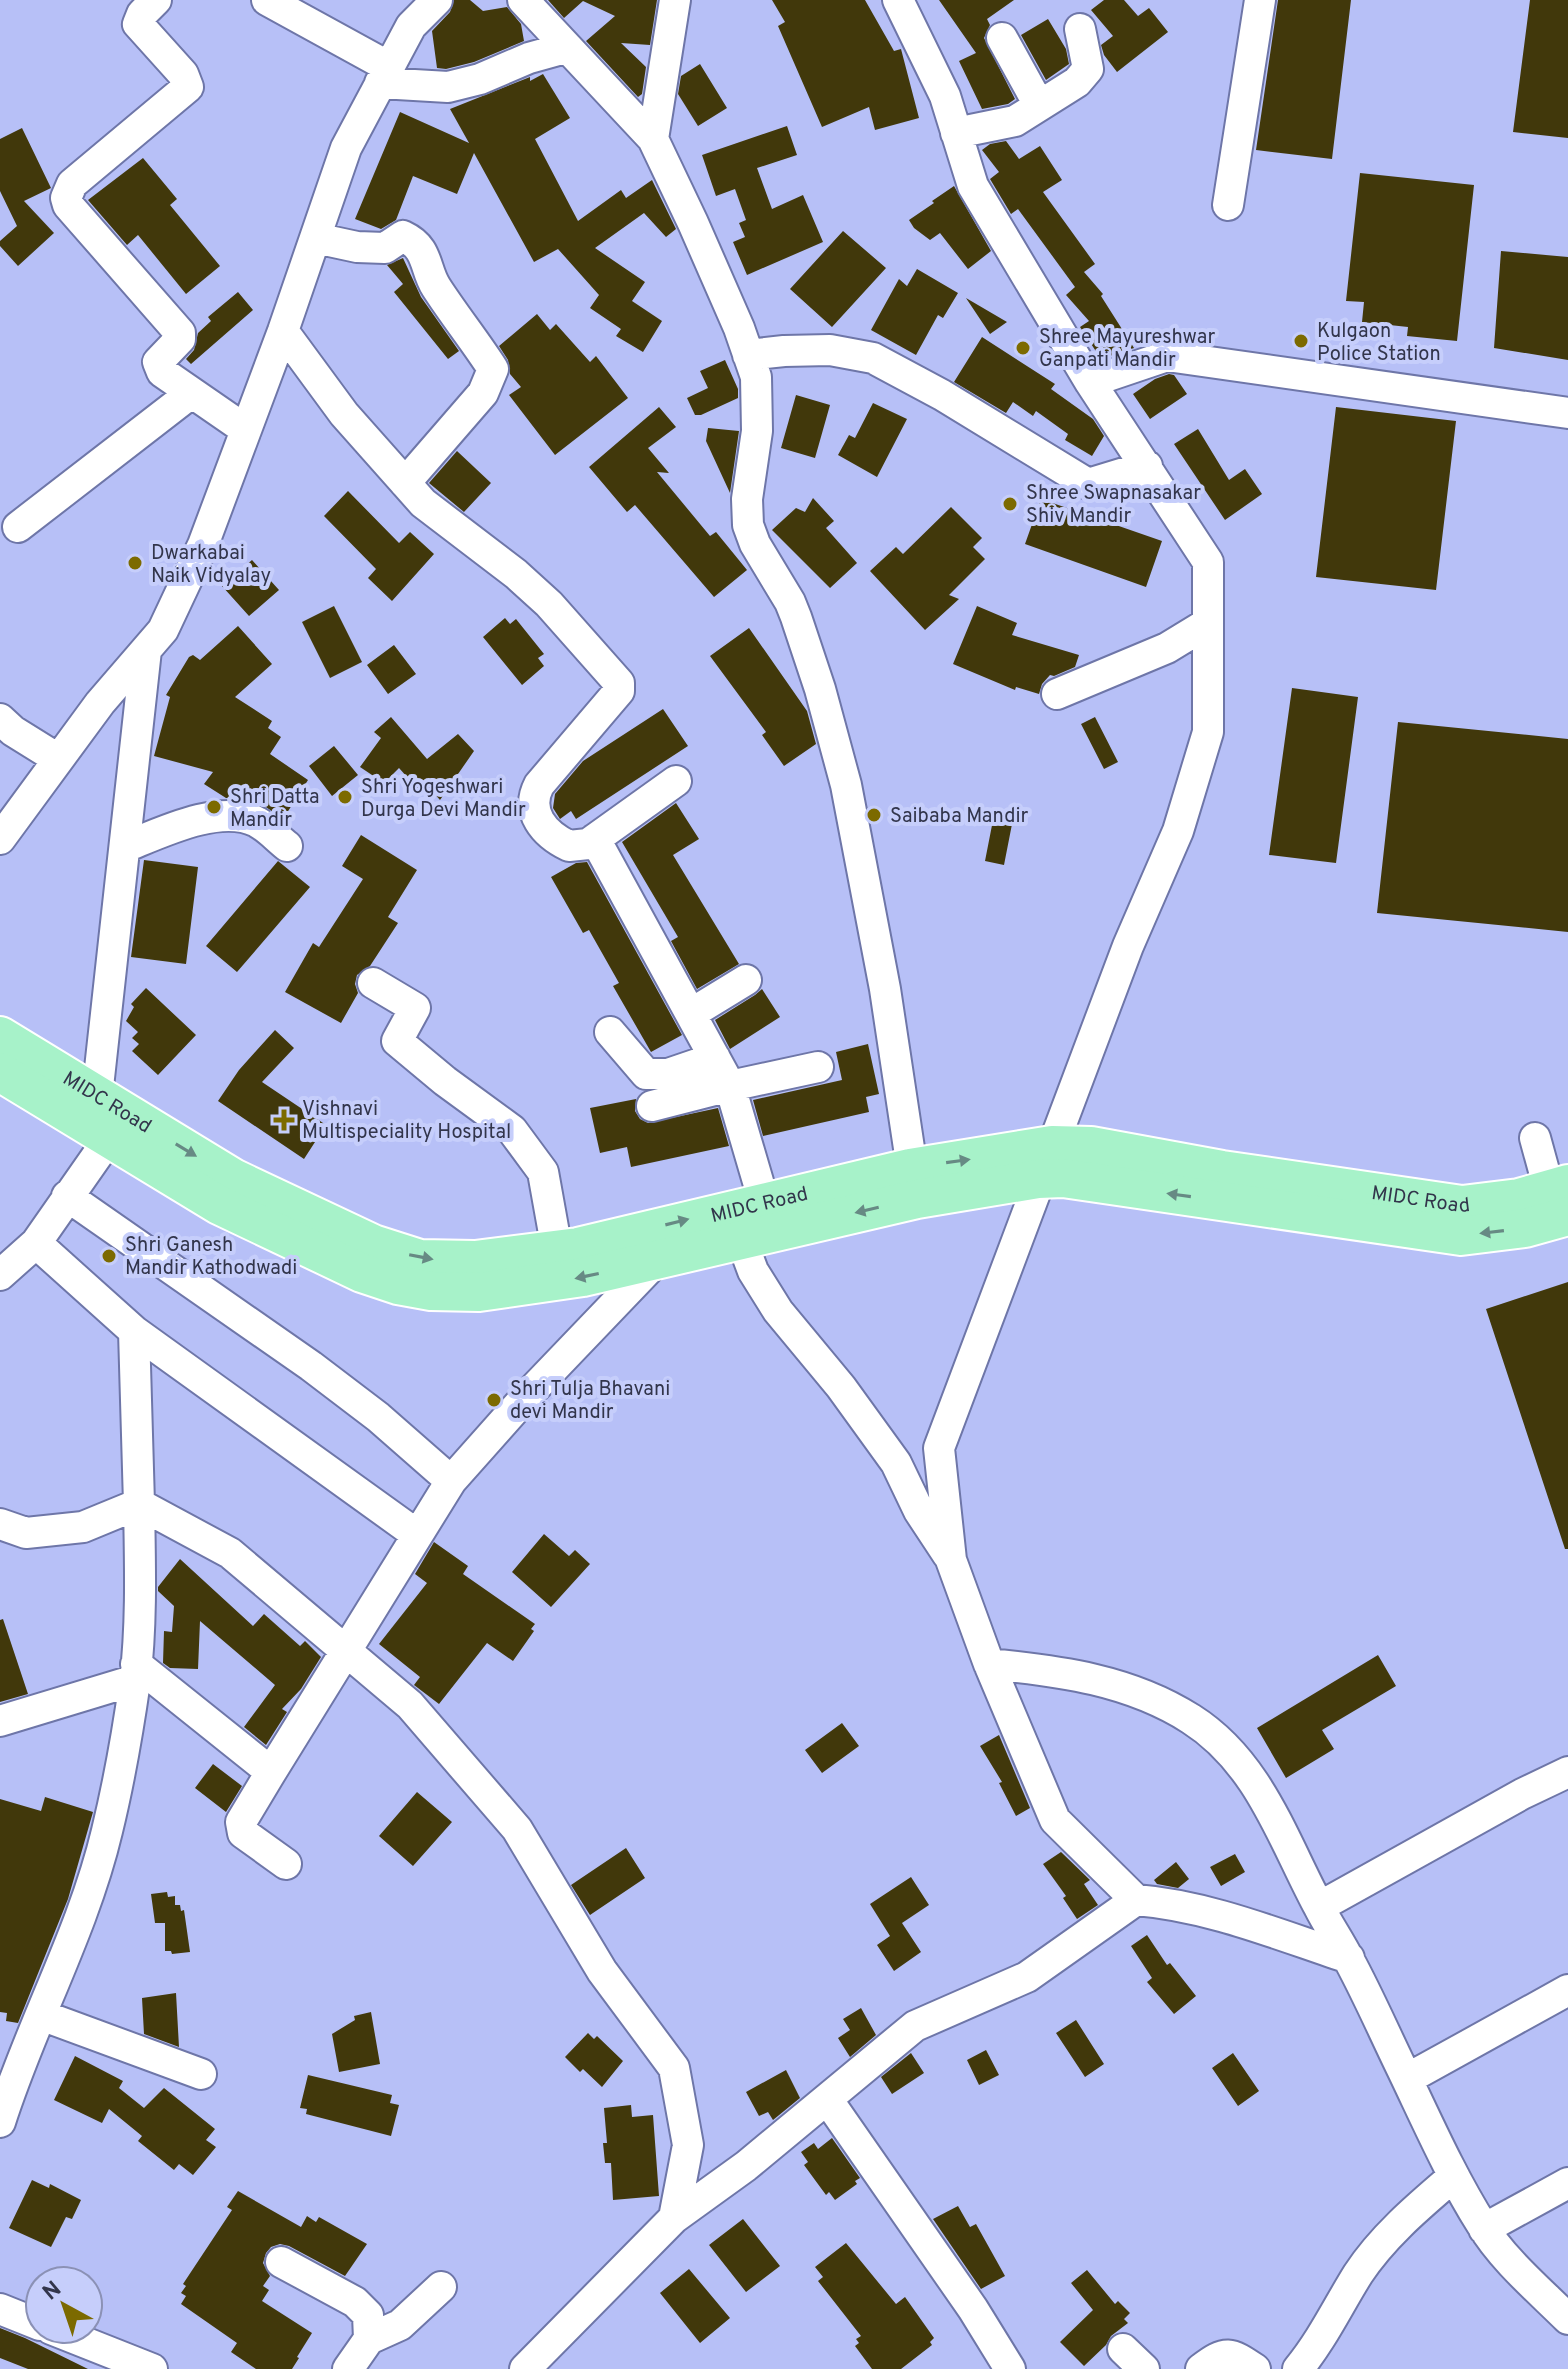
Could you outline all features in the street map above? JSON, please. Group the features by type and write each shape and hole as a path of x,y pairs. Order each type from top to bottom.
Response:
{"main road":[{"name":"MIDC Road","path":"0,1036 110,1117 219,1205 362,1273 398,1285 431,1291 479,1292 583,1277 659,1258 745,1217"},
{"name":"MIDC Road","path":"0,1072 110,1117 373,1244 420,1259 475,1260 557,1250 914,1183 1045,1162 1091,1146 1236,1187 1462,1205 1562,1196"}],"street":[{"path":"156,0 142,14 138,24 183,74 188,87 72,184 66,198 68,205 180,333 180,339 158,362 159,368 190,394 246,430"},
{"path":"267,0 385,75 448,87 480,79 529,58 565,48"},
{"path":"0,839 100,703 163,630 203,545 283,331 346,148 411,26 437,0"},
{"path":"523,0 653,139 693,223 756,377 757,431 747,499 748,525 755,544 796,617 820,689 846,785 885,989 914,1183"},
{"path":"653,139 675,0"},
{"path":"1228,205 1260,0"},
{"path":"902,1 945,96 973,186 1090,382 1208,562 1208,732 1178,831 1128,946 939,1448 951,1560"},
{"path":"956,133 1015,121 1077,82 1088,69 1080,29"},
{"path":"1002,38 1039,105"},
{"path":"315,238 357,247 385,248 403,236 412,241 428,262 433,283 493,369 483,393 405,483"},
{"path":"283,331 336,405 423,503 516,574 549,604 618,682 619,691 535,793 536,816 550,834 569,846 578,847 595,839 676,781"},
{"path":"748,355 830,350 873,358 942,395 1088,484 1147,466"},
{"path":"1090,382 1167,356 1568,413"},
{"path":"18,527 190,394"},
{"path":"1057,694 1167,648 1208,623"},
{"path":"0,1275 36,1243 67,1196 110,1117 125,847 146,650"},
{"path":"0,719 13,731 58,759"},
{"path":"125,847 198,819 228,817 255,821 287,846"},
{"path":"595,839 730,1086 753,1271 778,1311 841,1387 896,1463 919,1511 951,1560 989,1664 1055,1820 1136,1900 1222,1915 1349,1958"},
{"path":"692,1013 746,980"},
{"path":"373,983 415,1008 397,1041 512,1130 543,1172 557,1250"},
{"path":"610,1032 646,1074 668,1074 715,1058"},
{"path":"652,1106 818,1067"},
{"path":"1535,1138 1562,1196"},
{"path":"67,1196 311,1366 378,1417 451,1481"},
{"path":"36,1243 134,1331 416,1534"},
{"path":"286,1864 243,1833 241,1822 416,1534 451,1481 523,1400 659,1258"},
{"path":"0,2122 90,1887 107,1831 135,1672 140,1563 134,1331"},
{"path":"0,1524 26,1533 83,1527 139,1504"},
{"path":"139,1504 230,1553 347,1649 410,1705 517,1829 602,1971 674,2068 688,2145 674,2218"},
{"path":"989,1664 1054,1671 1109,1683 1156,1700 1193,1720 1223,1744 1253,1779 1281,1827 1319,1907 1349,1958 1454,2176 1484,2229 1568,2319"},
{"path":"0,1721 135,1672"},
{"path":"135,1672 271,1772"},
{"path":"1319,1907 1522,1794 1568,1772"},
{"path":"525,2369 674,2218 746,2166 915,2026 1027,1977 1136,1900"},
{"path":"1407,2079 1568,1990"},
{"path":"41,2015 201,2074"},
{"path":"827,2099 973,2309 1010,2369"},
{"path":"1298,2369 1318,2343 1377,2248 1454,2176"},
{"path":"1484,2229 1568,2183"},
{"path":"281,2262 355,2302 368,2315 369,2339"},
{"path":"348,2369 369,2339 400,2325 441,2287"},
{"path":"0,2309 24,2319"},
{"path":"74,2345 93,2358 152,2369"},
{"path":"1201,2369 1228,2354 1235,2355 1255,2369"}],"building":[{"path":"454,0 470,0 483,11 507,7 521,24 524,41 474,62 446,69 437,68 432,31 450,12"},
{"path":"548,0 657,0 650,45 621,43 646,67 642,94 638,97 586,41 615,16 583,1 564,18"},
{"path":"772,0 865,0 894,51 901,49 919,118 875,130 869,107 822,127 778,26 785,22"},
{"path":"939,0 1014,0 987,19 990,25 984,38 1015,99 1008,104 982,109 959,61 976,53"},
{"path":"1104,0 1124,0 1138,16 1149,8 1168,32 1117,72 1104,55 1101,45 1113,36 1091,10"},
{"path":"1278,0 1351,0 1332,159 1256,150"},
{"path":"1530,0 1568,0 1568,138 1513,132"},
{"path":"1048,19 1066,49 1069,64 1046,80 1021,35"},
{"path":"700,64 727,108 698,126 678,94 681,76"},
{"path":"543,74 570,118 535,139 578,221 621,190 626,198 652,180 676,229 666,237 644,213 595,248 645,282 632,301 662,321 643,352 616,336 621,329 590,308 599,295 558,249 534,262 474,153 457,194 413,176 396,220 381,229 355,219 400,112 469,143 450,109"},
{"path":"787,126 797,155 757,168 772,209 803,195 823,242 747,275 733,242 745,237 739,223 746,220 735,189 716,196 702,155"},
{"path":"22,128 51,188 24,201 54,233 18,266 0,246 0,241 17,226 0,191 0,139"},
{"path":"1006,141 1019,159 1040,146 1062,180 1043,192 1095,264 1084,272 1103,294 1101,296 1134,348 1101,359 1080,327 1089,321 1066,295 1075,287 1018,209 1011,214 990,179 999,172 982,150 990,144"},
{"path":"143,158 177,199 170,205 220,266 186,294 138,235 127,245 88,200"},
{"path":"1360,173 1474,185 1457,341 1407,336 1408,327 1362,322 1364,302 1346,301"},
{"path":"954,186 991,251 968,269 940,233 930,240 909,220"},
{"path":"843,231 886,268 832,327 790,289"},
{"path":"1501,251 1568,257 1568,360 1494,348"},
{"path":"403,258 421,297 459,351 448,359 394,292 403,284 387,265"},
{"path":"917,269 958,293 943,318 938,315 916,355 871,330 899,279 907,286"},
{"path":"238,292 253,310 191,364 186,359 194,350 198,333 211,321 208,317"},
{"path":"966,298 1007,322 990,334"},
{"path":"537,314 550,330 556,324 590,362 596,356 628,398 555,455 509,395 521,387 510,374 508,360 499,346"},
{"path":"982,337 1055,384 1051,389 1093,419 1104,436 1092,456 1065,440 1068,434 1036,411 1033,416 1013,402 1006,413 954,382"},
{"path":"725,360 738,389 738,398 695,415 687,398 708,388 700,371"},
{"path":"1174,375 1187,394 1150,419 1133,394 1155,379"},
{"path":"796,395 830,405 815,458 781,448"},
{"path":"873,403 907,419 877,477 838,455 849,435 855,438"},
{"path":"659,407 676,427 648,448 669,473 657,472 710,536 716,532 747,570 714,597 635,505 627,512 589,467"},
{"path":"1336,407 1456,421 1436,590 1316,577"},
{"path":"708,428 739,431 730,493 706,441"},
{"path":"1198,429 1229,480 1245,469 1262,494 1225,520 1174,444"},
{"path":"457,451 491,483 464,512 429,483"},
{"path":"348,491 399,543 410,532 434,554 392,601 368,578 376,569 324,516"},
{"path":"813,498 834,521 826,528 857,563 830,588 772,530 796,508 805,512"},
{"path":"1041,499 1162,541 1146,587 1025,544"},
{"path":"951,507 982,538 973,547 985,559 949,595 959,599 925,630 870,571 896,547 903,554"},
{"path":"252,560 279,590 249,616 222,586"},
{"path":"334,606 362,662 330,678 302,622"},
{"path":"977,606 1017,623 1012,635 1079,655 1075,667 1050,675 1042,684 1039,694 1016,687 1015,690 953,664"},
{"path":"505,618 510,624 516,619 544,654 538,658 544,666 522,685 483,637"},
{"path":"238,626 272,664 235,697 272,721 268,728 281,737 270,754 308,780 283,819 263,805 226,798 204,784 213,772 154,756 170,697 166,695 189,657 193,655 200,660"},
{"path":"749,628 807,711 816,744 784,766 762,735 766,732 710,656"},
{"path":"394,645 416,674 388,694 367,665"},
{"path":"1292,688 1358,697 1336,863 1269,855"},
{"path":"663,709 688,746 576,819 571,811 560,819 553,808 555,794 583,761"},
{"path":"391,717 427,759 458,734 474,751 440,800 424,782 417,788 399,768 384,783 360,767 381,738 374,732"},
{"path":"1095,717 1118,762 1104,769 1081,724"},
{"path":"1398,722 1568,739 1568,932 1377,913"},
{"path":"334,746 358,775 332,796 309,766"},
{"path":"676,803 699,839 673,855 739,964 697,989 671,941 678,937 622,842"},
{"path":"994,815 1013,819 1004,865 985,861"},
{"path":"361,835 417,870 388,917 398,923 370,966 357,975 355,984 358,993 341,1023 285,992 313,943 319,947 363,879 342,866"},
{"path":"144,860 198,867 186,964 131,957"},
{"path":"278,861 310,887 237,972 206,946"},
{"path":"587,862 682,1035 651,1052 613,986 619,983 589,930 583,933 551,877 576,863"},
{"path":"146,988 196,1035 158,1075 132,1051 139,1044 132,1038 138,1032 126,1021 134,1007 131,1004"},
{"path":"762,989 780,1017 730,1049 715,1020"},
{"path":"275,1030 294,1048 262,1082 326,1125 304,1159 218,1101 239,1070"},
{"path":"868,1044 879,1094 866,1097 869,1112 763,1136 753,1100 842,1080 836,1052"},
{"path":"636,1099 635,1111 640,1119 648,1123 718,1108 729,1146 631,1167 627,1147 600,1153 590,1108"},
{"path":"1568,1282 1568,1549 1565,1549 1486,1309"},
{"path":"544,1534 569,1556 575,1550 590,1564 551,1607 512,1572"},
{"path":"434,1542 468,1566 463,1574 535,1624 531,1629 534,1631 513,1661 487,1643 439,1704 414,1685 420,1677 379,1644 427,1583 415,1574"},
{"path":"180,1559 253,1626 264,1614 300,1646 305,1641 321,1657 301,1689 282,1709 287,1712 266,1745 244,1727 275,1685 200,1621 198,1669 170,1668 163,1663 164,1631 172,1632 174,1606 158,1591 158,1587"},
{"path":"3,1619 28,1694 0,1702 0,1620"},
{"path":"1378,1655 1396,1686 1322,1730 1334,1749 1286,1778 1257,1728"},
{"path":"842,1723 859,1746 822,1773 805,1750"},
{"path":"999,1735 1030,1808 1016,1816 999,1783 1002,1782 980,1746"},
{"path":"213,1764 242,1786 226,1812 195,1788"},
{"path":"417,1792 452,1822 413,1866 379,1836"},
{"path":"45,1797 93,1812 68,1899 18,2023 6,2021 7,2013 0,2012 0,1799 41,1811"},
{"path":"626,1848 645,1878 590,1915 571,1885"},
{"path":"1061,1852 1090,1880 1084,1884 1098,1905 1077,1919 1063,1898 1066,1896 1043,1864"},
{"path":"1235,1854 1245,1872 1221,1886 1210,1867"},
{"path":"1176,1862 1189,1879 1178,1888 1157,1884 1154,1880"},
{"path":"911,1877 929,1905 902,1923 921,1952 894,1971 877,1945 890,1936 870,1904"},
{"path":"167,1892 168,1897 175,1896 175,1905 180,1905 181,1911 184,1910 190,1952 172,1954 165,1951 165,1923 155,1923 151,1894"},
{"path":"1147,1935 1167,1965 1170,1963 1196,1996 1174,2014 1147,1982 1152,1978 1131,1946"},
{"path":"176,1993 179,2047 144,2034 142,1998"},
{"path":"861,2008 876,2035 850,2057 838,2038 850,2030 843,2019"},
{"path":"371,2012 380,2064 339,2072 332,2034 355,2020 354,2016"},
{"path":"1076,2020 1104,2064 1085,2077 1056,2033"},
{"path":"588,2033 594,2039 597,2036 623,2061 602,2087 565,2057"},
{"path":"986,2050 999,2075 979,2085 967,2060"},
{"path":"911,2053 924,2073 892,2094 881,2077"},
{"path":"1233,2053 1259,2091 1238,2106 1212,2068"},
{"path":"75,2056 123,2081 119,2088 144,2108 164,2088 215,2129 206,2140 216,2147 193,2175 179,2164 174,2170 138,2141 142,2136 109,2109 102,2123 54,2100"},
{"path":"786,2070 800,2098 773,2120 768,2112 759,2116 746,2092"},
{"path":"308,2075 392,2095 390,2103 399,2105 391,2136 306,2114 307,2109 300,2108"},
{"path":"631,2105 632,2117 653,2115 659,2196 613,2200 611,2163 605,2163 603,2143 607,2143 604,2108"},
{"path":"832,2138 860,2178 855,2181 857,2184 835,2200 829,2192 826,2195 804,2165 808,2162 801,2152 814,2143 818,2149"},
{"path":"32,2180 49,2188 50,2184 81,2200 72,2219 66,2217 51,2247 9,2228"},
{"path":"238,2191 301,2227 307,2216 316,2222 319,2217 367,2244 345,2276 289,2246 280,2244 266,2253 263,2263 270,2276 263,2286 269,2290 262,2301 312,2333 292,2369 256,2369 231,2352 237,2343 181,2304 186,2296 181,2293 186,2286 183,2284 232,2210 227,2207"},
{"path":"958,2206 970,2227 976,2224 1005,2276 981,2289 933,2219"},
{"path":"743,2219 780,2266 746,2292 709,2245"},
{"path":"846,2243 896,2304 905,2297 934,2338 930,2342 932,2345 901,2369 872,2369 855,2346 859,2343 856,2339 861,2336 818,2281 823,2277 815,2267"},
{"path":"689,2269 730,2318 700,2343 660,2293"},
{"path":"1087,2270 1115,2304 1118,2301 1130,2313 1124,2319 1128,2323 1111,2336 1084,2366 1060,2342 1093,2310 1071,2283"},
{"path":"0,2328 24,2338 24,2345 39,2345 88,2369 28,2369 0,2358"}],"place":[{"name":"Kulgaon Police Station","path":"1301,341"},
{"name":"Shree Mayureshwar Ganpati Mandir","path":"1023,348"},
{"name":"Shree Swapnasakar Shiv Mandir","path":"1010,504"},
{"name":"Dwarkabai Naik Vidyalay","path":"135,563"},
{"name":"Shri Yogeshwari Durga Devi Mandir","path":"345,797"},
{"name":"Shri Datta Mandir","path":"214,807"},
{"name":"Saibaba Mandir","path":"874,815"},
{"name":"Vishnavi Multispeciality Hospital","path":"284,1120"},
{"name":"Shri Ganesh Mandir Kathodwadi","path":"109,1256"},
{"name":"Shri Tulja Bhavani devi Mandir","path":"494,1400"}]}
